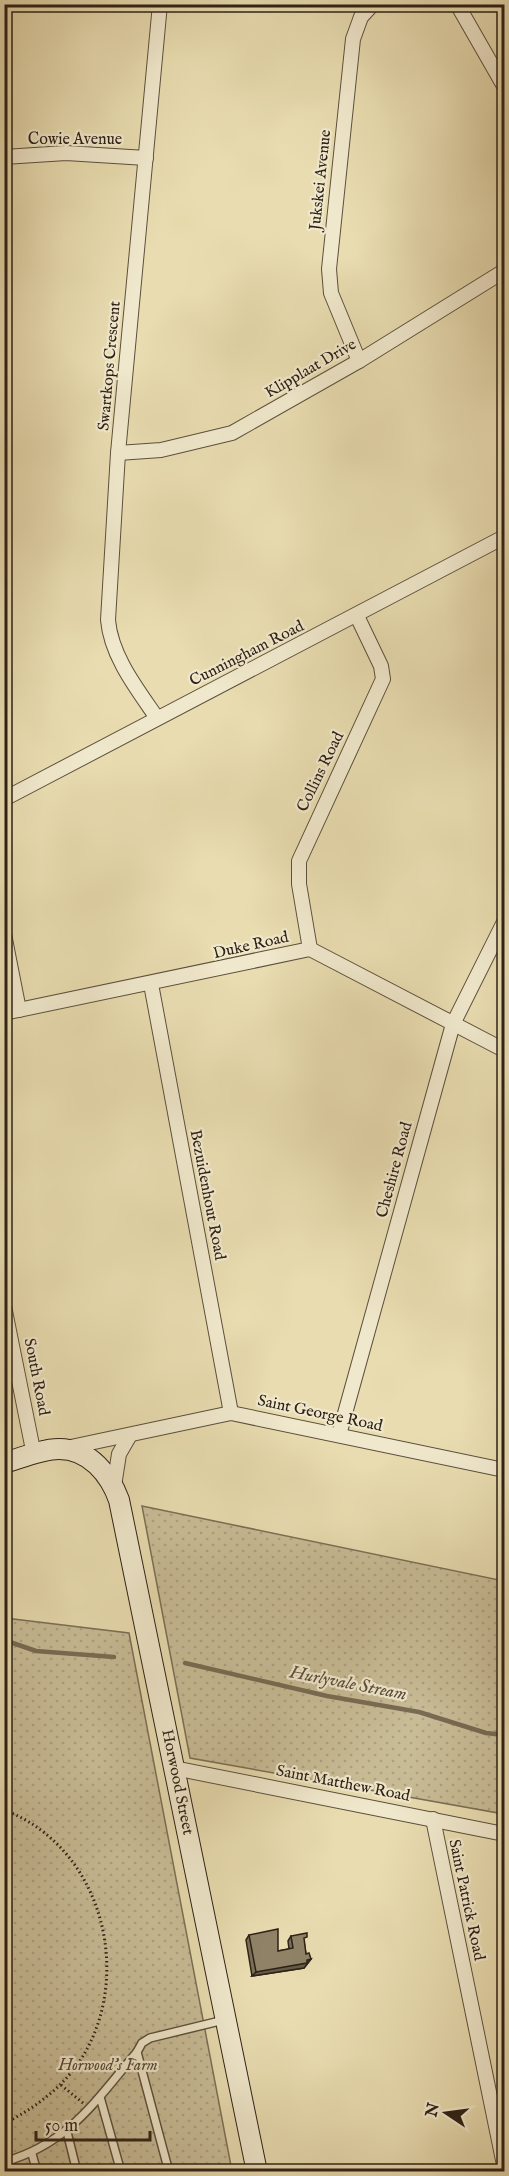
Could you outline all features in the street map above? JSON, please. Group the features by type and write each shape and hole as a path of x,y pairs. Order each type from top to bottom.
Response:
{"main road":[{"path":"4,1463 59,1449"},
{"name":"Horwood Street","path":"59,1449 92,1460 105,1472 119,1500 257,2172"}],"street":[{"name":"Swartkops Crescent","path":"157,718 120,657 109,631 118,453 160,4"},
{"name":"Jukskei Avenue","path":"359,361 331,293 329,269 353,39 361,17 373,4"},
{"path":"457,4 504,86"},
{"name":"Cowie Avenue","path":"4,157 66,153 146,158"},
{"name":"Klipplaat Drive","path":"118,453 161,450 232,433 359,361 504,271"},
{"name":"Cunningham Road","path":"4,799 504,537"},
{"name":"Collins Road","path":"310,949 299,884 299,861 382,679 381,666 357,616"},
{"name":"Cheshire Road","path":"339,1435 453,1024 504,922"},
{"path":"4,934 19,1010"},
{"name":"Duke Road","path":"4,1013 310,949 504,1050"},
{"name":"Bezuidenhout Road","path":"151,984 231,1413"},
{"name":"South Road","path":"4,1306 34,1455"},
{"name":"Saint George Road","path":"59,1449 231,1413 504,1470"},
{"path":"114,1486 119,1454 130,1435"},
{"name":"Saint Matthew Road","path":"174,1768 504,1834"},
{"name":"Saint Patrick Road","path":"433,1819 504,2165"}],"lane":[{"path":"4,2162 32,2154 67,2132 90,2109 142,2043 150,2038 226,2019"},
{"path":"137,2052 169,2172"},
{"path":"100,2097 121,2172"},
{"path":"67,2132 77,2172"},
{"path":"32,2154 37,2172"}],"path":[{"path":"4,1810 43,1832 69,1857 88,1886 102,1919 108,1954 106,1990 98,2024 83,2056 61,2085 34,2108 4,2124"},
{"path":"61,2085 90,2109"}],"green space":[{"path":"142,1506 504,1581 504,1814 190,1758"},
{"name":"Horwood's Farm","path":"5,1618 129,1633 232,2171 5,2172"}],"building":[{"path":"4,1412 8,1434 4,1435"},
{"path":"278,1929 278,1951 293,1948 291,1936 307,1933 307,1937 304,1938 306,1954 309,1953 311,1959 307,1960 307,1963 256,1972 249,1935"}],"waterway":[{"path":"4,1640 36,1651 114,1657"},
{"name":"Hurlyvale Stream","path":"185,1663 327,1696 419,1712 486,1733 504,1735"}]}
